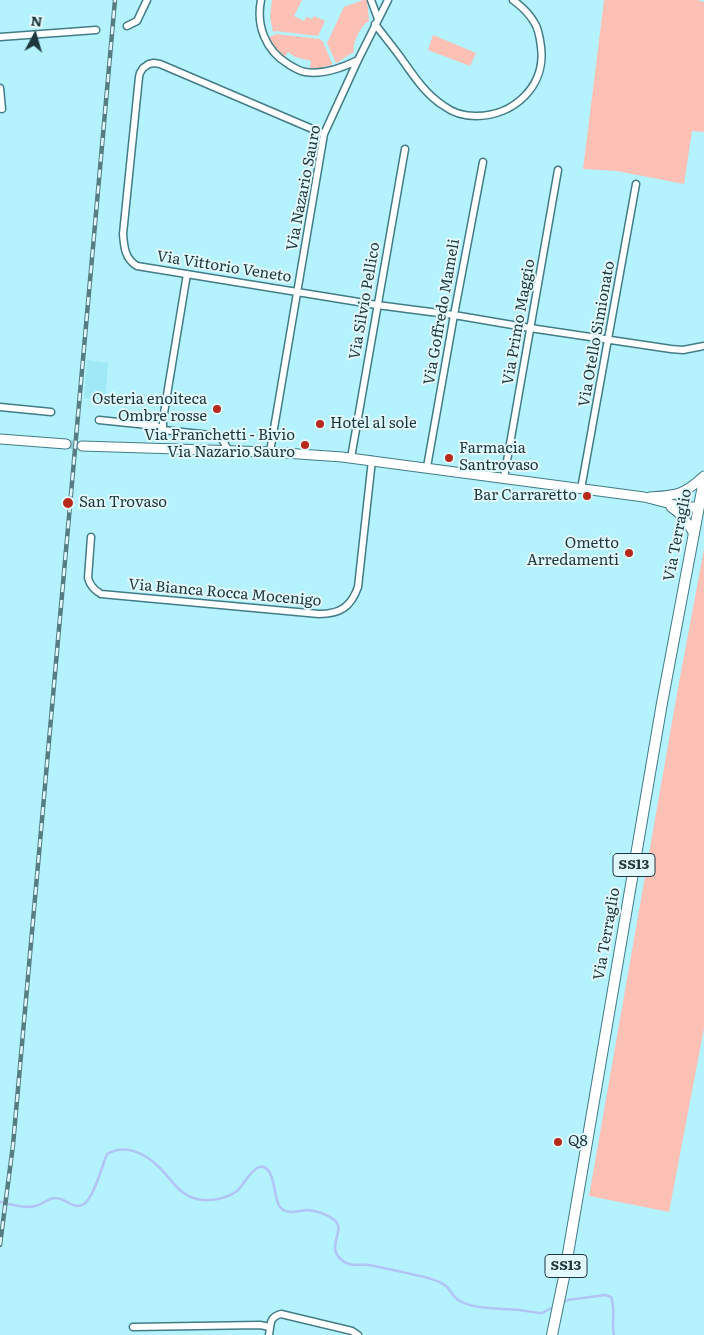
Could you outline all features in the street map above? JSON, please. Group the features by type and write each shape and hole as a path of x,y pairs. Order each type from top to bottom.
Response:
{"main road":[{"name":"Via Terraglio","path":"552,1335 564,1277 662,703 704,480"}],"street":[{"path":"127,26 137,21 147,0"},
{"path":"261,0 260,27 264,38 275,54 289,65 305,72 319,73 336,69 358,60"},
{"path":"371,0 377,22 418,82 440,104 452,111 472,116 492,114 515,105 524,98 537,78 542,52 537,28 529,15 513,0"},
{"name":"Via Nazario Sauro","path":"270,452 324,134 388,0"},
{"path":"0,37 96,30"},
{"name":"Via Vittorio Veneto","path":"324,134 160,64 149,64 143,68 138,77 123,234 128,258 138,266 377,306 454,315 671,349 683,350 704,346"},
{"path":"0,88 2,109"},
{"name":"Via Silvio Pellico","path":"350,458 405,149"},
{"name":"Via Goffredo Mameli","path":"428,468 483,162"},
{"name":"Via Primo Maggio","path":"504,478 558,170"},
{"name":"Via Otello Simionato","path":"582,489 636,184"},
{"path":"163,430 187,274"},
{"path":"0,407 51,412"},
{"path":"99,420 157,426 163,430 220,436 229,451"},
{"path":"0,439 66,444"},
{"path":"82,446 270,452 372,460 644,497 683,507 699,507"},
{"name":"Via Bianca Rocca Mocenigo","path":"91,537 88,578 94,590 101,594 319,614 338,612 348,606 354,598 358,587 372,460"},
{"path":"644,497 674,495 685,492 704,476"},
{"path":"674,495 683,497 699,507"},
{"path":"666,504 683,516 694,534"},
{"path":"269,1335 272,1319 281,1314 352,1331 358,1335"},
{"path":"133,1327 270,1327"}],"shaded area":[{"path":"272,0 302,0 294,16 304,21 306,17 312,19 314,16 325,21 318,36 273,32 270,17"},
{"path":"367,0 369,21 363,26 358,35 354,44 354,52 336,63 327,43 344,7"},
{"path":"604,0 697,0 704,2 704,132 692,131 684,184 617,171 583,169"},
{"path":"276,34 320,39 332,65 310,68 311,61 295,57 288,52 284,57 268,38"},
{"path":"433,35 476,53 470,66 428,50"},
{"path":"87,360 108,363 105,400 84,398"},
{"path":"704,549 704,1028 669,1212 589,1196"}],"waterway":[{"path":"0,1202 31,1207 56,1198 75,1206 83,1205 96,1185 107,1154 121,1150 135,1152 148,1158 181,1191 191,1197 202,1200 217,1199 233,1194 256,1169 263,1167 270,1173 278,1203 283,1210 290,1212 315,1211 333,1219 337,1223 338,1233 335,1250 337,1256 346,1263 369,1265 436,1280 446,1286 458,1300 473,1306 542,1313 555,1306"},
{"path":"562,1303 568,1300 605,1295 611,1297 614,1335"}],"tunnel":[{"path":"66,444 82,446"}],"railway":[{"path":"0,1245 13,1145 115,0"}],"place":[{"name":"Osteria enoiteca Ombre rosse","path":"217,409"},
{"name":"Hotel al sole","path":"320,424"},
{"name":"Via Franchetti - Bivio Via Nazario Sauro","path":"305,445"},
{"name":"Farmacia Santrovaso","path":"449,458"},
{"name":"Bar Carraretto","path":"587,496"},
{"name":"San Trovaso","path":"68,503"},
{"name":"Ometto Arredamenti","path":"629,553"},
{"name":"Q8","path":"558,1142"}]}
